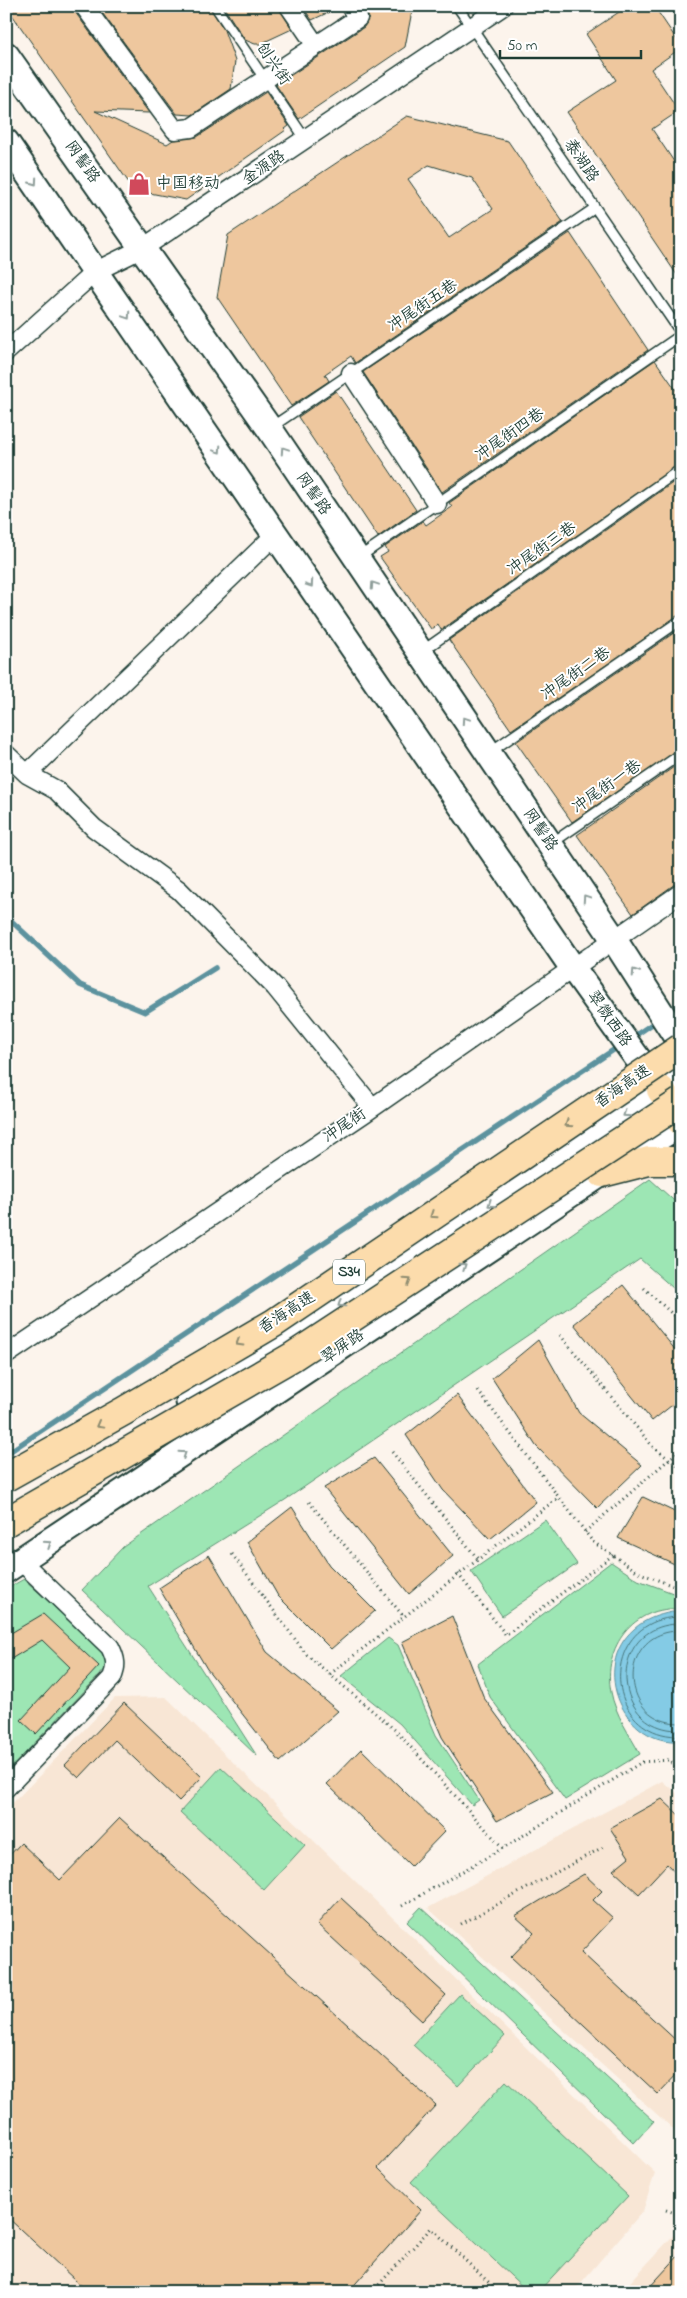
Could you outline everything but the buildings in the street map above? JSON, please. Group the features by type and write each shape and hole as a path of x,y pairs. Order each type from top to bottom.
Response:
{"main road":[{"name":"网髻路","path":"6,55 269,428 613,938"},
{"name":"翠微西路","path":"6,142 572,967 632,1052 674,1090 681,1122"},
{"path":"613,938 677,1040"},
{"name":"香海高速","path":"6,1476 124,1411 274,1323 677,1040"},
{"path":"6,1516 282,1344 674,1090"},
{"name":"S34","path":"6,1522 292,1357 674,1090"},
{"name":"翠屏路","path":"14,1565 681,1122"},
{"path":"602,1174 649,1162 681,1161"}],"street":[{"path":"84,6 175,130 190,128 315,44 358,18 350,6"},
{"path":"289,6 315,44"},
{"name":"金源路","path":"6,352 96,271 143,248 504,6"},
{"path":"351,373 437,504"},
{"path":"27,774 276,534"},
{"path":"6,754 27,774 56,790 94,828 179,890 275,987 372,1107"},
{"name":"冲尾街","path":"6,1355 372,1107 613,938 681,893"},
{"path":"6,1788 112,1678 116,1668 116,1657 110,1647 14,1565"}],"lane":[{"name":"创兴街","path":"215,6 306,140"},
{"name":"泰湖路","path":"457,6 681,334"},
{"name":"冲尾街五巷","path":"269,428 595,208"},
{"name":"冲尾街四巷","path":"356,559 681,334"},
{"name":"冲尾街三巷","path":"420,653 681,469"},
{"name":"冲尾街二巷","path":"488,753 681,620"},
{"name":"冲尾街一巷","path":"550,845 681,754"}],"path":[{"path":"644,1288 681,1322"},
{"path":"560,1335 653,1447 681,1468"},
{"path":"478,1391 592,1542 640,1573 681,1589"},
{"path":"586,1532 681,1449"},
{"path":"392,1452 478,1559"},
{"path":"330,1674 559,1497"},
{"path":"309,1502 404,1617"},
{"path":"232,1554 306,1654 395,1730 503,1848"},
{"path":"458,1574 506,1635 612,1555"},
{"path":"402,1906 503,1848 642,1762 668,1760 681,1772"},
{"path":"461,1924 605,1846"},
{"path":"666,2210 681,2215"},
{"path":"372,2292 431,2228 499,2292"}],"shaded area":[{"path":"166,1697 655,2173 643,2211 573,2292 6,2292 6,1810 115,1698"},
{"path":"662,1781 681,1797 681,2136 428,1908"},
{"path":"681,2227 681,2292 621,2292"}],"green space":[{"path":"650,1179 681,1207 681,1295 640,1259 285,1500 148,1586 257,1756 82,1590 123,1547"},
{"path":"545,1520 577,1564 502,1616 471,1571"},
{"path":"611,1562 638,1580 681,1596 681,1609 664,1610 649,1614 636,1622 625,1632 617,1645 612,1659 609,1675 613,1700 619,1716 640,1754 565,1800 490,1697 478,1664"},
{"path":"24,1579 113,1661 6,1773 6,1589"},
{"path":"388,1638 398,1645 436,1735 479,1800 472,1805 400,1724 341,1676"},
{"path":"221,1767 305,1845 264,1890 180,1812"},
{"path":"421,1907 654,2121 634,2143 407,1922"},
{"path":"460,1994 505,2036 458,2086 413,2045"},
{"path":"506,2081 628,2196 538,2292 528,2292 411,2182"}],"water":[{"path":"672,1612 681,1613 681,1741 661,1739 643,1731 629,1718 619,1701 614,1682 615,1663 621,1645 634,1629 652,1618"}],"waterway":[{"path":"6,916 80,985 145,1012 215,968"},
{"path":"668,1014 681,1005"},
{"path":"630,1039 658,1020"},
{"path":"6,1454 621,1045"}],"place":[{"name":"中国移动","path":"139,184"}]}
